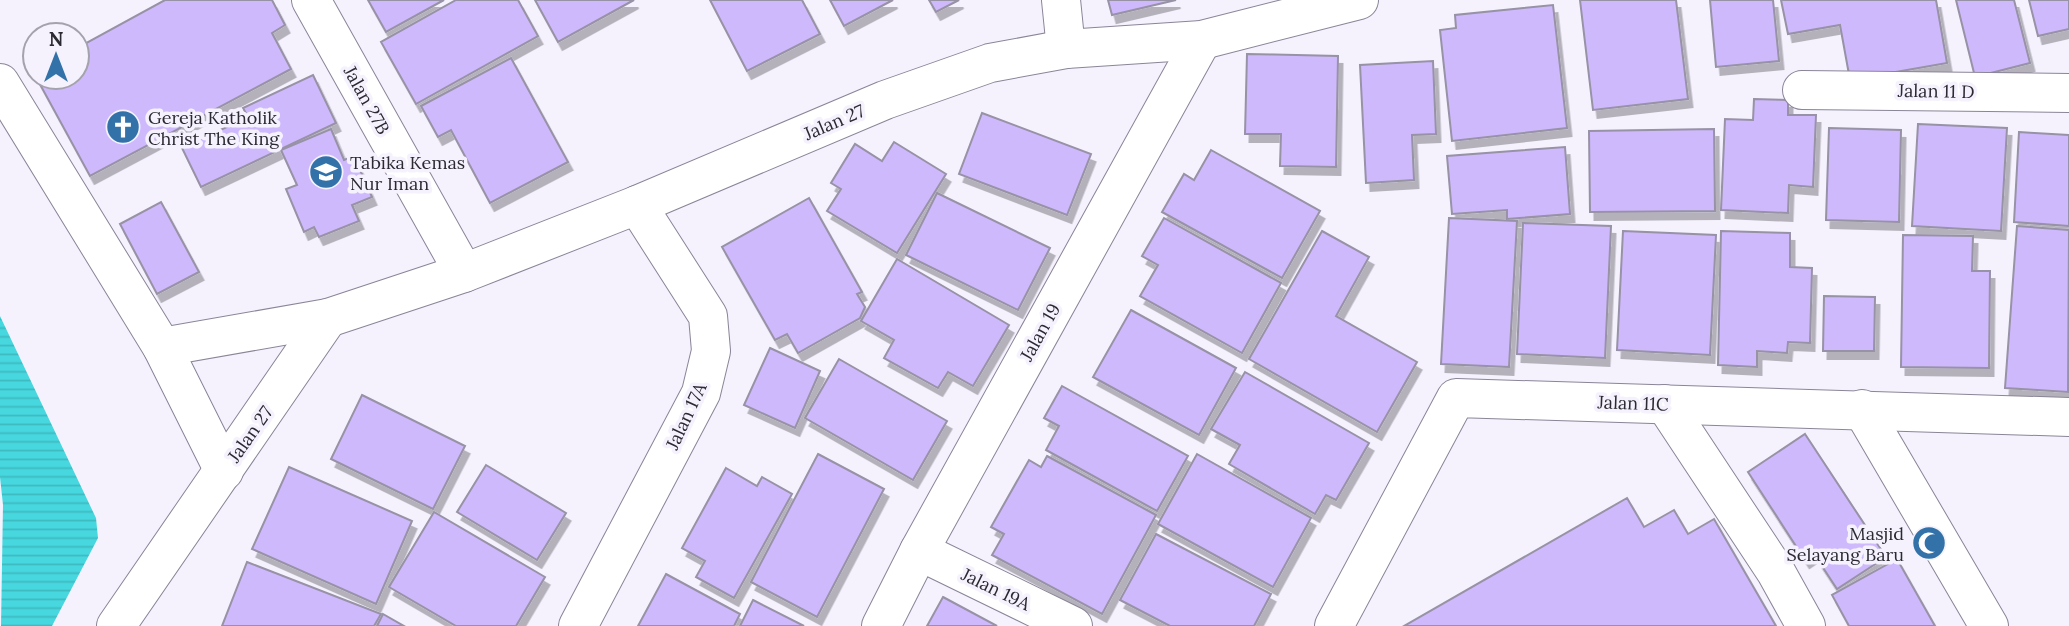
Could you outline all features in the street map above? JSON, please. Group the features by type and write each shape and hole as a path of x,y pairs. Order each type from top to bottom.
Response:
{"street":[{"name":"Jalan 27B","path":"311,0 464,273"},
{"path":"1061,0 1066,49"},
{"name":"Jalan 27","path":"162,347 328,318 464,273 637,205 885,100 990,63 1066,49 1202,40 1359,0"},
{"name":"Jalan 19","path":"881,626 919,551 1202,40"},
{"name":"Jalan 27","path":"0,83 162,347 224,471 328,318"},
{"name":"Jalan 11 D","path":"1802,90 2069,93"},
{"name":"Jalan 17A","path":"578,626 701,393 710,351 708,316 637,205"},
{"name":"Jalan 11C","path":"1334,626 1456,398 2069,417"},
{"path":"1665,404 1776,572 1806,626"},
{"path":"1862,409 1989,626"},
{"path":"116,626 224,471"},
{"name":"Jalan 19A","path":"919,551 1073,626"}],"water":[{"path":"0,316 96,518 98,538 52,626 1,626 3,505 0,477"}],"building":[{"name":"Gereja Katholik Christ The King","path":"165,0 272,0 285,25 272,33 291,69 90,176 44,91 91,91 91,40"},
{"path":"368,0 444,0 386,32"},
{"path":"456,0 518,0 538,36 416,104 381,42"},
{"path":"535,0 634,0 558,42"},
{"path":"710,0 802,0 820,34 747,71"},
{"path":"830,0 893,0 844,26"},
{"path":"929,0 959,0 936,12"},
{"path":"1108,0 1176,0 1112,15"},
{"path":"1580,0 1676,0 1688,99 1593,110"},
{"path":"1710,0 1773,0 1779,61 1716,67"},
{"path":"1781,0 1936,0 1947,63 1850,80 1840,25 1788,34"},
{"path":"1956,0 2014,0 2030,63 1975,77"},
{"path":"2029,0 2069,0 2069,29 2038,36"},
{"path":"1553,5 1567,128 1452,141 1440,30 1456,28 1455,15"},
{"path":"1247,54 1338,56 1336,167 1280,166 1281,134 1245,134"},
{"path":"511,58 568,162 490,203 451,130 438,137 421,106"},
{"path":"1433,61 1436,134 1412,135 1414,180 1366,183 1360,65"},
{"path":"313,75 336,123 201,187 182,148 248,117 243,108"},
{"path":"1754,99 1788,100 1788,115 1816,115 1813,187 1789,185 1788,213 1721,210 1725,119 1753,120"},
{"path":"982,113 1091,154 1067,215 959,174"},
{"path":"1918,124 2007,128 2001,231 1912,226"},
{"path":"1829,128 1901,130 1899,222 1826,220"},
{"name":"Tabika Kemas Nur Iman","path":"331,129 344,160 354,156 372,197 352,205 359,221 319,237 314,227 304,232 286,189 297,185 281,150"},
{"path":"1714,129 1715,211 1590,212 1589,131"},
{"path":"2019,132 2069,135 2069,226 2014,222"},
{"path":"894,142 946,174 897,253 827,211 841,189 831,183 855,144 882,161"},
{"path":"1565,147 1570,214 1507,219 1507,210 1452,214 1447,156"},
{"path":"1211,150 1320,211 1282,278 1162,212 1184,174 1194,180"},
{"path":"937,193 1050,248 1018,310 906,255"},
{"path":"809,198 862,292 857,294 865,307 860,318 798,353 787,334 775,340 722,247"},
{"path":"161,202 199,272 157,294 120,224"},
{"path":"1164,218 1281,283 1242,353 1140,296 1158,265 1142,256"},
{"path":"1449,218 1517,221 1509,367 1441,364"},
{"path":"1523,223 1611,226 1605,358 1517,354"},
{"path":"2017,226 2069,230 2068,392 2005,388"},
{"path":"1322,231 1369,257 1336,316 1417,362 1377,432 1249,359"},
{"path":"1623,231 1716,235 1710,355 1617,350"},
{"path":"1721,231 1790,233 1790,267 1812,268 1810,343 1788,342 1787,353 1757,351 1757,367 1718,365"},
{"path":"1903,235 1973,236 1972,271 1990,271 1989,368 1901,367"},
{"path":"897,259 1009,325 973,386 948,372 938,388 884,358 894,340 861,321"},
{"path":"1824,296 1875,297 1874,351 1823,351"},
{"path":"1131,310 1236,368 1199,435 1093,377"},
{"path":"770,348 820,371 795,428 744,405"},
{"path":"839,359 947,421 913,480 805,418"},
{"path":"1245,372 1369,443 1336,500 1326,495 1315,514 1229,464 1240,445 1211,429"},
{"path":"1062,386 1188,456 1157,511 1046,450 1059,426 1044,418"},
{"path":"362,395 465,446 433,509 331,459"},
{"path":"1805,434 1886,557 1837,589 1814,554 1805,560 1748,472"},
{"path":"818,454 884,489 817,617 751,582"},
{"path":"1197,454 1311,518 1273,587 1158,524"},
{"path":"1047,456 1156,515 1102,614 992,555 1004,534 991,527 1029,460 1041,467"},
{"path":"486,465 566,513 537,560 457,512"},
{"path":"289,467 412,521 376,604 252,549"},
{"path":"726,468 757,486 762,477 792,494 734,598 696,577 705,561 682,548"},
{"path":"1627,498 1644,527 1674,510 1688,534 1714,519 1776,626 1404,626"},
{"path":"434,512 545,577 516,626 456,626 389,587"},
{"path":"1156,534 1271,594 1254,626 1170,626 1120,600"},
{"path":"1897,559 1935,626 1849,626 1832,595"},
{"path":"247,562 381,614 374,626 222,626"},
{"path":"666,574 740,614 734,626 638,626"},
{"path":"943,597 997,626 927,626"},
{"path":"753,600 804,626 740,626"},
{"path":"383,614 404,626 377,626"}],"place":[{"name":"Gereja Katholik Christ The King","path":"123,127"},
{"name":"Tabika Kemas Nur Iman","path":"326,172"},
{"name":"Masjid Selayang Baru","path":"1929,543"}]}
